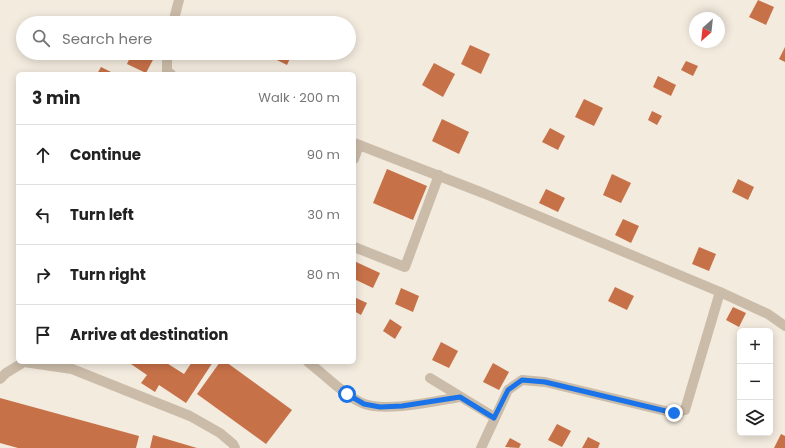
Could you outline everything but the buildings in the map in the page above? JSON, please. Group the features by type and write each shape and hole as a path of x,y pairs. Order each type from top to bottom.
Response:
{"street":[{"path":"176,16 179,0"},
{"path":"167,60 167,72"},
{"path":"356,144 439,175 720,292 768,314 785,326"},
{"path":"356,248 405,268 439,175"},
{"path":"481,448 508,390 522,380 545,382 674,413 685,410 720,292"},
{"path":"0,379 6,373 21,364"},
{"path":"38,364 72,369 183,413 220,433 233,444 235,448"},
{"path":"310,364 347,394 364,404 380,407 402,406 460,397"},
{"path":"430,378 494,418"}],"route":[{"path":"347,394 364,404 380,407 402,406 460,397 494,418 508,390 522,380 545,382 674,413"}]}
